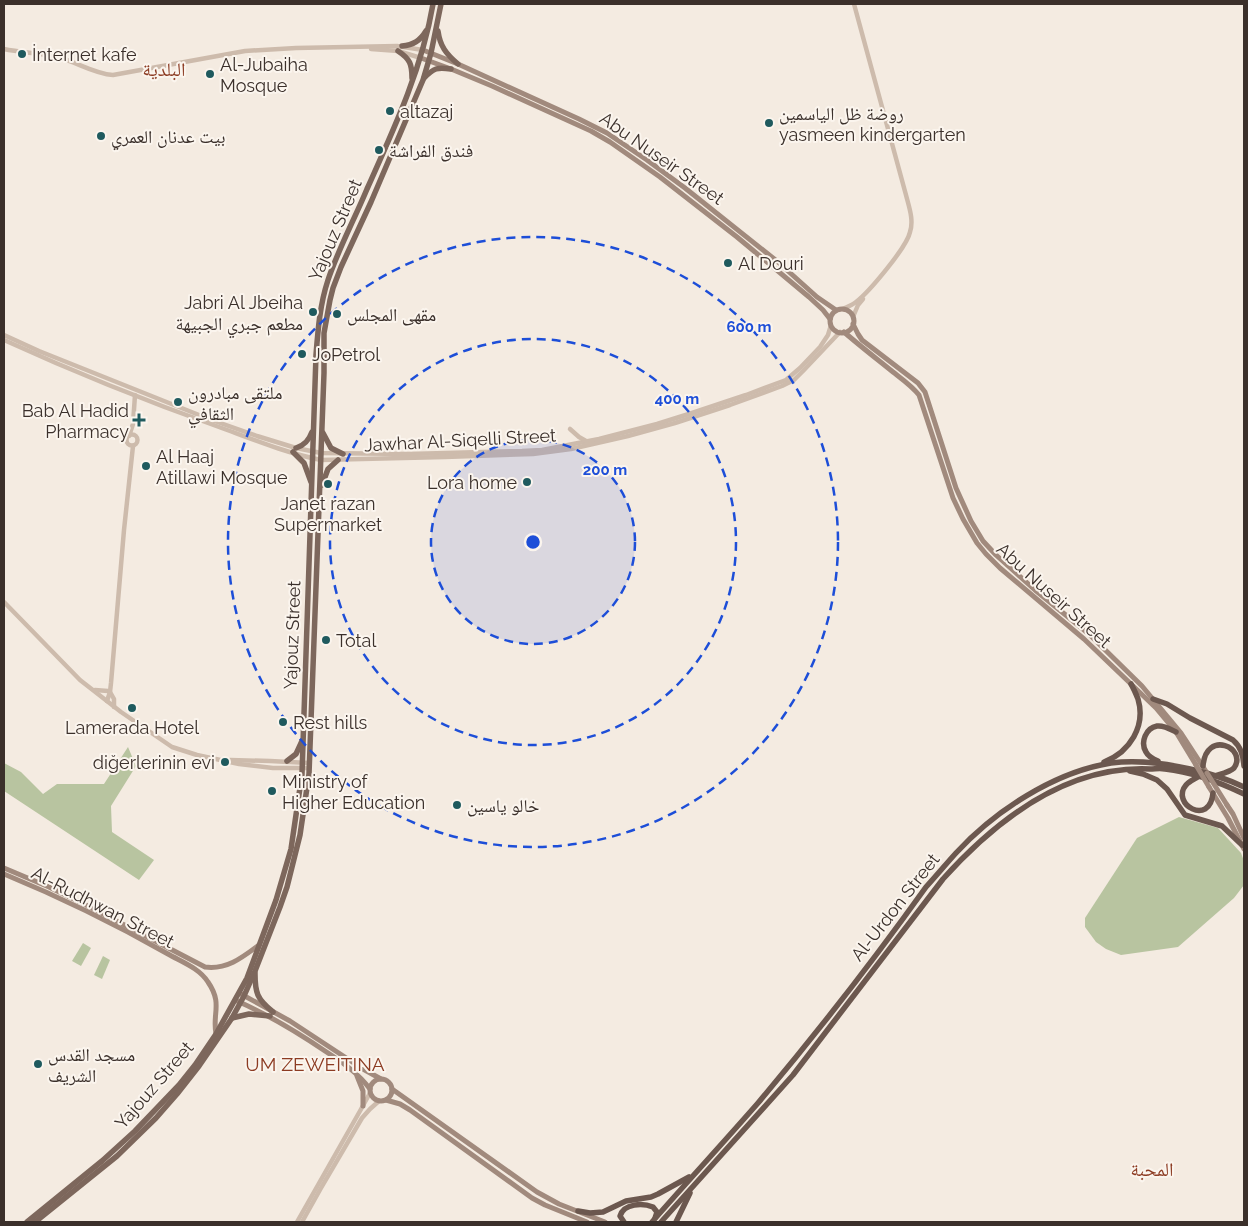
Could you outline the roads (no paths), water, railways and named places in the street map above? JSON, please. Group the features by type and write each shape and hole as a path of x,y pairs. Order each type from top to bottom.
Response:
{"highway":[{"path":"1097,766 1120,754 1128,746 1136,733 1140,722 1140,710 1131,684"},
{"path":"1153,698 1232,740 1237,744 1241,752 1244,766"},
{"path":"1162,763 1152,758 1146,752 1145,736 1151,728 1157,726 1176,732"},
{"path":"1200,765 1206,753 1213,747 1224,744 1232,748 1237,756 1235,766 1230,771 1215,776"},
{"name":"Al-Urdon Street","path":"653,1220 796,1057 856,982 926,887 957,852 985,826 1014,804 1066,775 1097,766 1126,762 1162,763 1180,766 1244,787"},
{"name":"Al-Urdon Street","path":"661,1222 793,1075 930,896 961,859 1008,818 1028,804 1064,785 1092,775 1124,769 1164,768 1200,776 1226,785 1244,794"},
{"path":"1124,769 1158,780 1169,791 1185,815 1222,826 1244,844"},
{"path":"1200,776 1188,783 1184,789 1182,796 1186,804 1194,810 1201,811 1206,809 1211,803 1213,793"},
{"path":"578,1212 603,1212 626,1201 658,1194 693,1175"},
{"path":"676,1222 691,1189"},
{"path":"624,1222 620,1216 622,1211 631,1206 638,1205 655,1208 657,1214 653,1220"}],"main road":[{"name":"Yajouz Street","path":"241,994 284,878 306,765 303,739 317,334 325,292 333,266 411,86 421,58 433,4"},
{"name":"Yajouz Street","path":"27,1222 135,1132 184,1078 203,1054 255,971 280,908 292,872 302,826 321,457 324,333 331,294 341,267 423,80 431,54 441,4"},
{"path":"437,24 443,48 458,64"},
{"path":"411,86 411,66 400,49 416,42 429,25"},
{"name":"Abu Nuseir Street","path":"423,50 594,126 616,139 697,197 778,262 817,297 840,310"},
{"name":"Abu Nuseir Street","path":"421,58 451,69 591,131 610,142 660,177 730,232 809,297 830,318"},
{"path":"423,80 435,69 451,69"},
{"path":"840,310 848,311 853,317 853,324 850,329 842,332 836,331 831,325 831,315 840,310"},
{"name":"Abu Nuseir Street","path":"853,324 862,340 918,383 925,392 956,488 971,521 986,545 1035,590 1089,634 1153,698 1181,732 1200,765 1209,787 1244,844"},
{"name":"Abu Nuseir Street","path":"842,332 905,381 919,396 953,498 968,528 986,554 1079,635 1156,708 1208,773 1233,814 1244,844"},
{"path":"312,488 307,469 295,450 308,441 314,425"},
{"path":"322,431 329,447 343,454"},
{"path":"319,497 328,469 338,460"},
{"path":"286,761 296,754 303,739"},
{"path":"4,868 49,886 71,900 201,965 211,968 226,965 238,960 260,945"},
{"name":"Al-Rudhwan Street","path":"4,875 71,900"},
{"name":"Al-Rudhwan Street","path":"83,906 189,966 208,981 216,999 216,1034"},
{"path":"198,972 201,965"},
{"path":"255,971 255,987 258,997 272,1014"},
{"path":"241,994 356,1073 373,1098 379,1101 386,1100 400,1104 537,1201 587,1222"},
{"name":"Yajouz Street","path":"35,1222 117,1156 156,1118 199,1066 232,1018 237,1001"},
{"path":"237,1001 272,1014 302,1029 363,1069 390,1083 392,1089 399,1095 537,1192 559,1204 605,1222"},
{"path":"232,1018 250,1014 272,1014"},
{"path":"356,1073 362,1091 363,1106"},
{"path":"370,1091 370,1086 374,1081 381,1079"},
{"path":"386,1100 390,1096 392,1089"}],"street":[{"path":"840,310 860,298 883,273 909,237 912,226 909,208 854,4"},
{"path":"4,49 55,57 103,74 113,75 245,51 360,47 423,50"},
{"path":"400,49 421,58"},
{"path":"853,317 860,302 884,275 913,235 913,216 909,208"},
{"name":"Jawhar Al-Siqelli Street","path":"321,457 343,454 530,451 588,441 657,424 781,382 795,372 820,347 828,335 831,325"},
{"name":"Jawhar Al-Siqelli Street","path":"321,457 338,460 533,454 571,449 628,436 675,423 782,386 794,380 804,371 842,332"},
{"path":"4,335 39,351 209,419 295,450"},
{"path":"4,340 59,365 210,424 321,457"},
{"path":"132,436 135,395"},
{"path":"570,428 581,438 588,441"},
{"path":"131,445 137,442 136,437 132,436"},
{"path":"131,445 126,441 132,436"},
{"path":"105,700 110,691 131,463 131,445"},
{"path":"4,602 69,669 114,707 172,747 197,755 239,764 273,768 306,765"},
{"path":"94,690 110,691"},
{"path":"110,691 114,699 114,707"},
{"path":"223,761 286,761 306,765"},
{"path":"297,1222 370,1091"},
{"path":"302,1222 362,1118 379,1101"}],"place":[{"name":"İnternet kafe","path":"22,54"},
{"name":"Al-Jubaiha Mosque","path":"210,74"},
{"name":"altazaj","path":"390,111"},
{"name":"روضة ظل الياسمين yasmeen kindergarten","path":"769,123"},
{"name":"بيت عدنان العمري","path":"101,136"},
{"name":"فندق الفراشة","path":"379,150"},
{"name":"Al Douri","path":"728,263"},
{"name":"Jabri Al Jbeiha مطعم جبري الجبيهة","path":"313,312"},
{"name":"مقهى المجلس","path":"337,314"},
{"name":"JoPetrol","path":"302,354"},
{"name":"ملتقى مبادرون الثقافي","path":"178,402"},
{"name":"Bab Al Hadid Pharmacy","path":"139,420"},
{"name":"Al Haaj Atillawi Mosque","path":"146,466"},
{"name":"Lora home","path":"527,482"},
{"name":"Janet razan Supermarket","path":"328,484"},
{"name":"Total","path":"326,640"},
{"name":"Lamerada Hotel","path":"132,708"},
{"name":"Rest hills","path":"283,722"},
{"name":"diğerlerinin evi","path":"225,762"},
{"name":"Ministry of Higher Education","path":"272,791"},
{"name":"خالو ياسين","path":"457,805"},
{"name":"مسجد القدس الشريف","path":"38,1064"}],"district":[{"name":"البلدية","path":"164,69"},
{"name":"UM ZEWEITINA","path":"315,1064"},
{"name":"المحبة","path":"1152,1169"}]}
